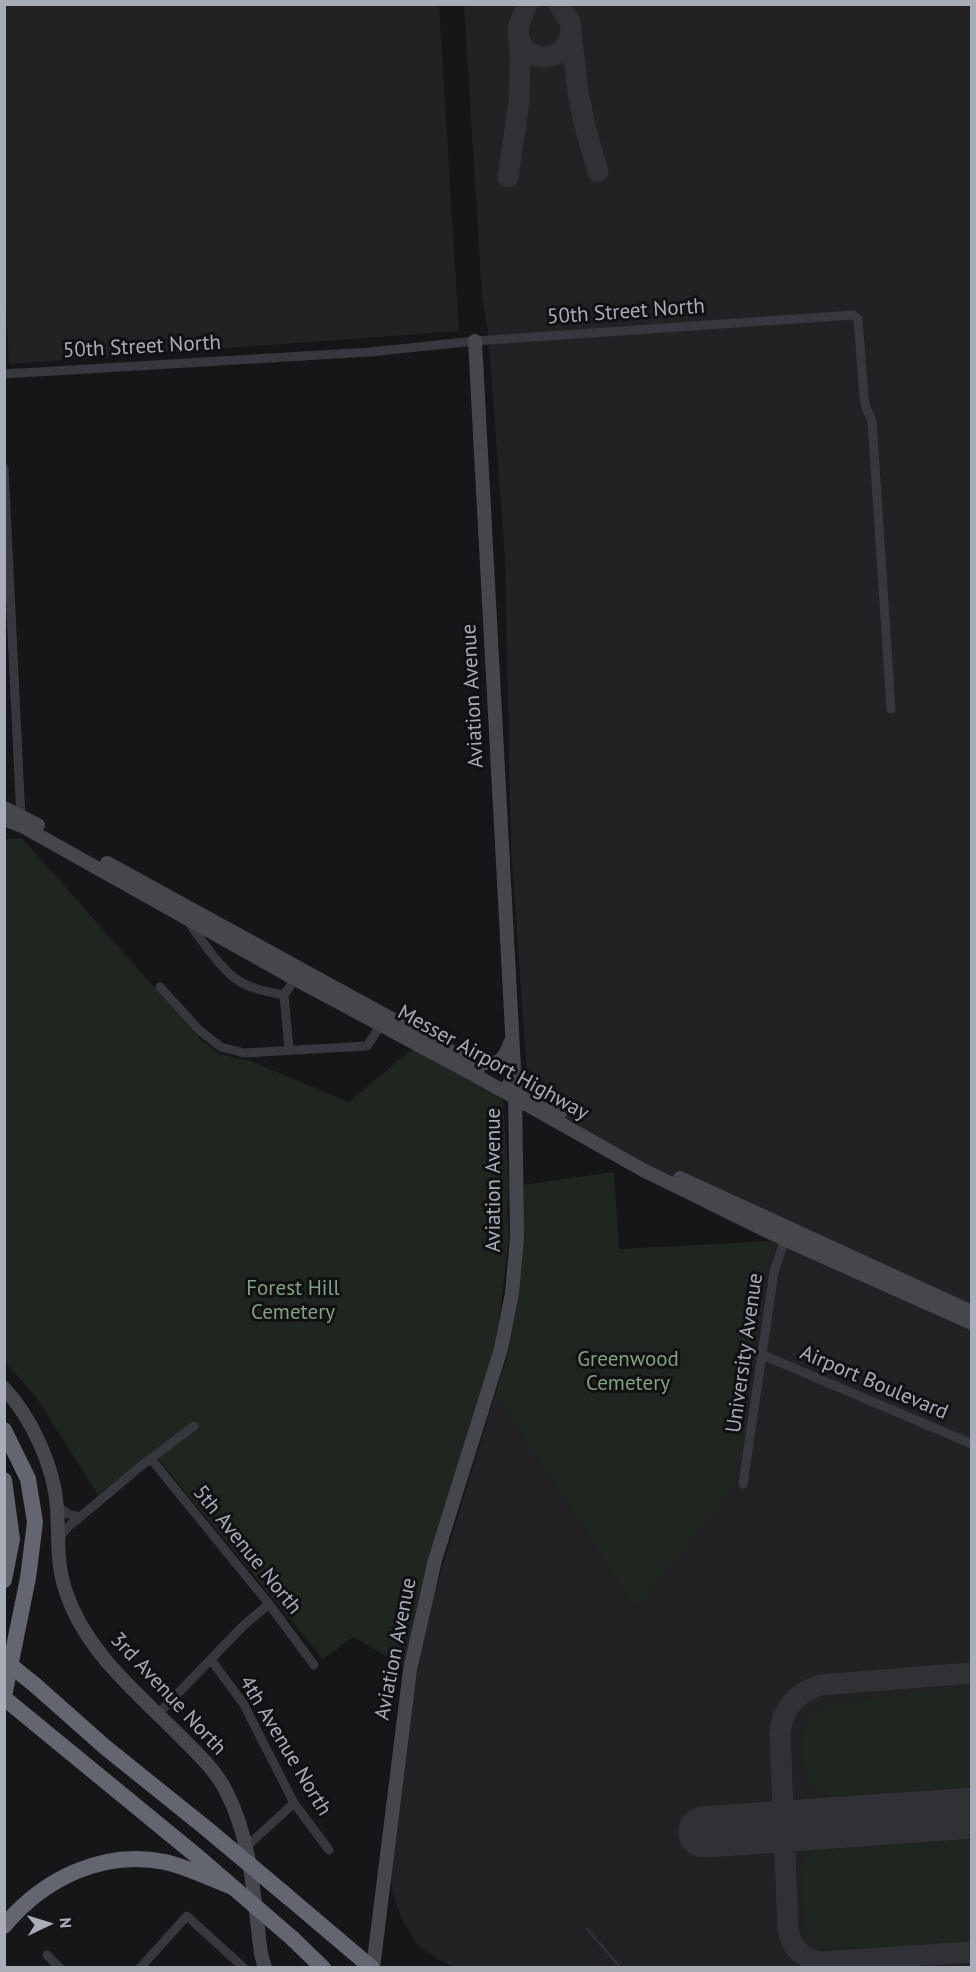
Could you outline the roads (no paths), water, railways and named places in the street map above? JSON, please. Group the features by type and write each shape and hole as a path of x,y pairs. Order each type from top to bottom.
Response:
{"highway":[{"path":"4,1430 28,1479 35,1522 28,1578 4,1697 29,1720 234,1887 323,1968"},
{"path":"4,1480 12,1539 4,1580"},
{"path":"4,1660 105,1747 207,1829 372,1968"},
{"path":"4,1926 46,1887 85,1867 106,1862 155,1861 173,1865 234,1887"}],"street":[{"name":"50th Street North","path":"4,374 370,352 475,341 850,315 856,317 864,397 872,422 891,709"},
{"name":"Aviation Avenue","path":"372,1968 410,1670 435,1560 501,1349 512,1293 517,1238 512,1029 475,341"},
{"path":"4,468 8,618 21,821"},
{"name":"Messer Airport Highway","path":"4,808 21,821 185,917 469,1061 531,1108 643,1170 786,1234 972,1312"},
{"name":"Messer Airport Highway","path":"4,819 21,821 299,974 381,1025 471,1073 786,1234 972,1323"},
{"path":"185,917 207,948 236,979 256,989 284,995"},
{"path":"289,1049 284,995 299,974"},
{"path":"160,987 199,1030 221,1047 244,1053 367,1046 381,1025"},
{"path":"469,1061 498,1062 504,1057 510,1044 512,1029"},
{"path":"515,1128 518,1119 531,1108"},
{"name":"University Avenue","path":"743,1484 774,1272 786,1234"},
{"name":"Airport Boulevard","path":"763,1355 972,1444"},
{"name":"3rd Avenue North","path":"4,1389 11,1395 35,1433 55,1487 58,1558 65,1591 78,1623 104,1660 211,1768 226,1791 241,1827 246,1847 265,1968"},
{"path":"58,1539 80,1517 194,1426"},
{"name":"5th Avenue North","path":"151,1459 269,1604 315,1665"},
{"path":"57,1506 68,1514 80,1517"},
{"path":"158,1714 243,1626 269,1604"},
{"name":"4th Avenue North","path":"210,1660 243,1704 294,1803 329,1850"},
{"path":"246,1847 294,1803"},
{"path":"140,1968 187,1916 244,1968"},
{"path":"47,1955 60,1968"}],"waterway":[{"path":"587,1929 621,1968"}],"park label":[{"name":"Forest Hill Cemetery","path":"293,1301"},
{"name":"Greenwood Cemetery","path":"628,1372"}]}
